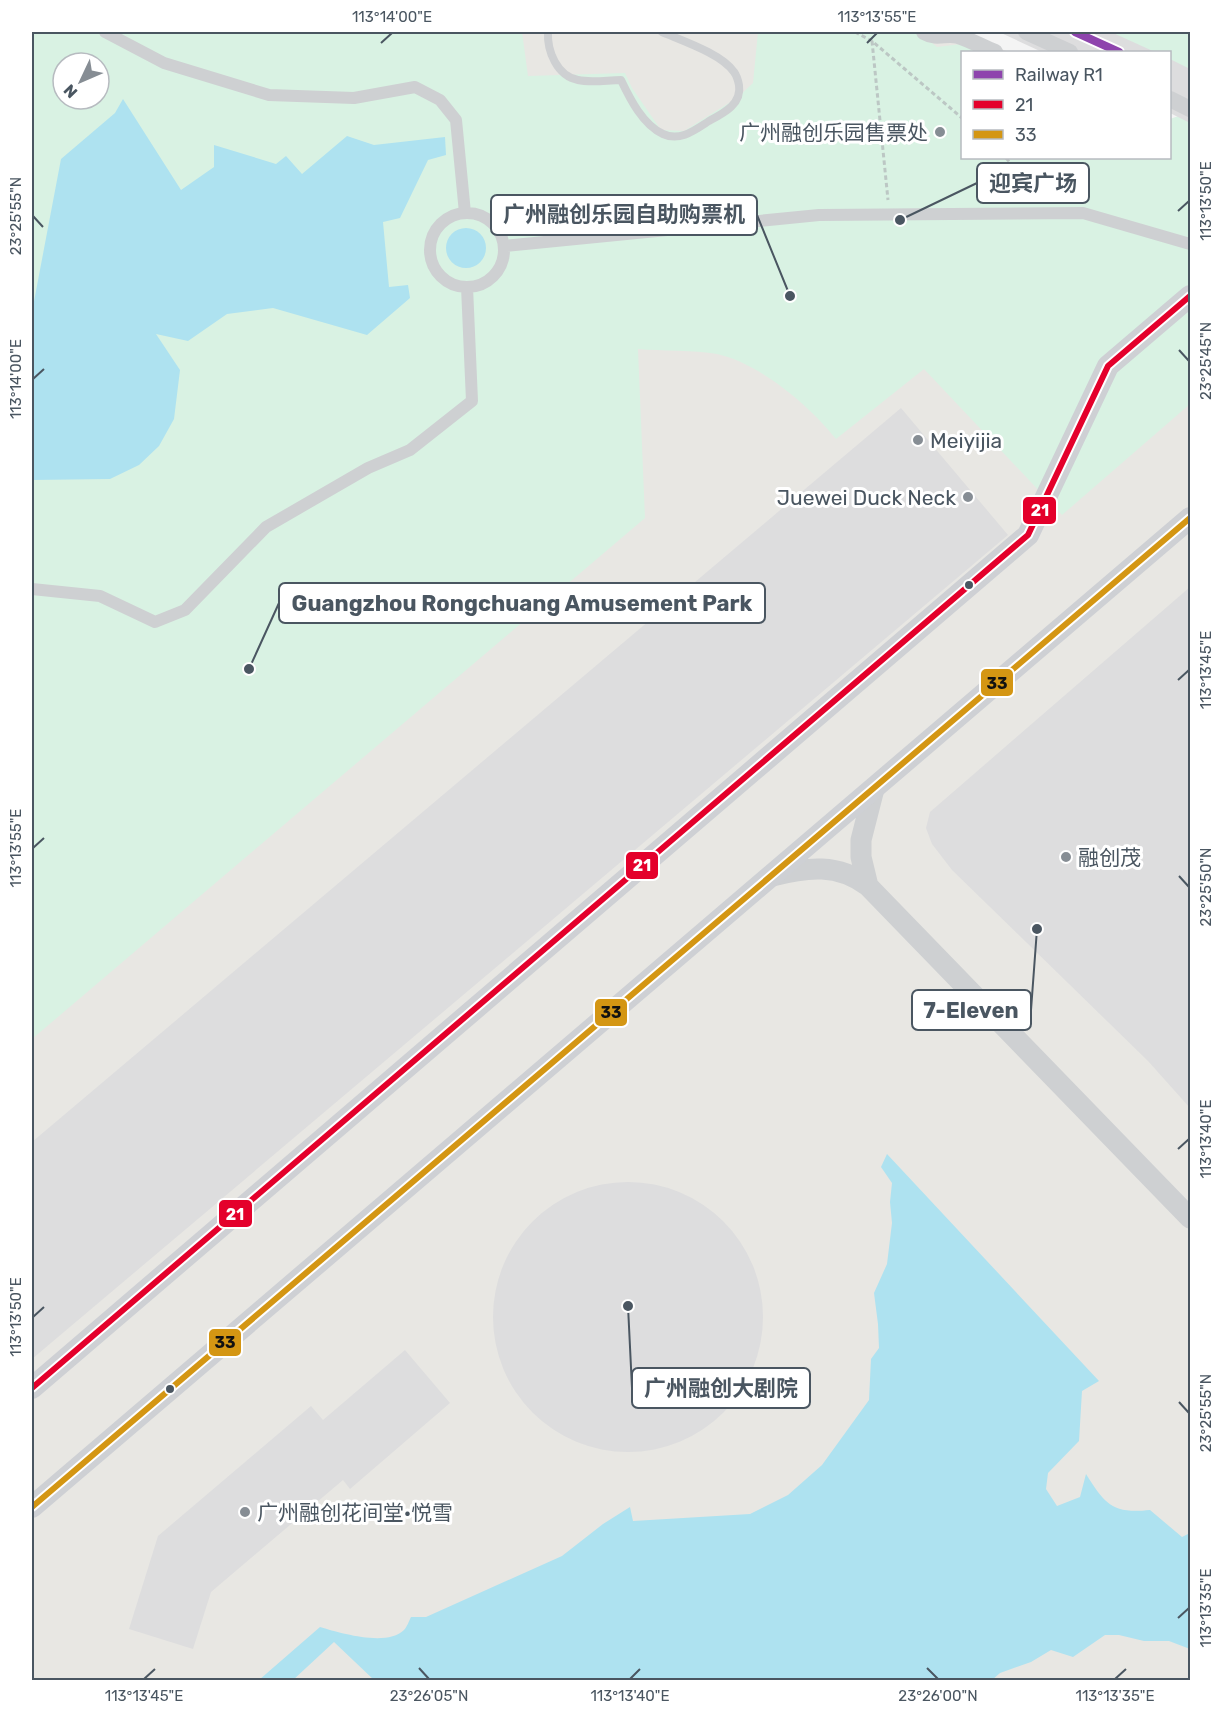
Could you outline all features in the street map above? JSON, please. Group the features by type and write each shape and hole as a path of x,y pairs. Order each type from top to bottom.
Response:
{"main road":[{"path":"32,1388 1028,536 1108,366 1191,296"},
{"path":"32,1507 1191,518"}],"street":[{"path":"105,32 164,63 269,95 354,98 415,87 440,100 456,120 465,213"},
{"path":"924,32 939,36 955,34 993,51"},
{"path":"1026,32 1068,51"},
{"path":"465,213 474,214 491,222 497,228 504,246 502,264 492,278 484,283 467,287 449,282 441,276 430,251 434,233 440,225 447,219 465,213"},
{"path":"504,246 819,214 1054,213 1083,213 1191,244"},
{"path":"32,589 100,596 155,622 185,610 266,527 368,468 410,450 472,401 467,287"},
{"path":"868,886 861,857 861,840 874,789"},
{"path":"772,876 791,871 838,870 854,875 868,886 1191,1218"}],"lane":[{"path":"548,32 554,62 564,72 577,80 621,80 643,118 660,133 671,137 684,136 729,110 740,90 737,74 727,62 662,32"}],"path":[{"path":"855,32 872,41 961,116"},
{"path":"872,41 890,214"},
{"path":"1007,159 1054,213"}],"shaded area":[{"path":"32,32 965,32 1006,51 961,51 961,159 1171,159 1190,142 1190,1680 32,1680"}],"green space":[{"path":"32,32 522,32 528,76 625,73 632,88 661,130 684,131 737,98 753,83 758,32 919,32 937,47 961,44 978,51 961,51 961,159 1171,159 1171,119 1190,112 1190,404 1062,515 924,369 836,439 798,400 750,366 717,354 638,349 645,518 32,1039"},
{"path":"1098,32 1190,32 1190,74 1171,65 1171,51 1141,51"}],"water":[{"path":"123,99 181,190 214,167 214,145 276,164 286,156 302,174 347,136 374,145 445,137 446,155 428,160 400,218 383,222 389,287 408,285 410,298 367,335 273,308 227,314 188,341 156,334 180,370 174,419 159,446 139,465 110,479 32,480 32,312 61,159 115,113"},
{"path":"466,228 474,229 480,234 485,240 485,256 480,262 474,267 466,268 458,267 452,262 447,256 446,248 447,240 452,234 458,229"},
{"path":"887,1154 1099,1381 1082,1391 1079,1441 1048,1473 1046,1489 1057,1506 1080,1497 1086,1474 1099,1493 1111,1505 1127,1510 1150,1510 1182,1537 1190,1533 1190,1649 1169,1641 1144,1641 1119,1635 1105,1635 1073,1657 1051,1650 1031,1662 1000,1673 992,1680 374,1680 334,1642 293,1680 259,1680 320,1627 363,1637 387,1638 396,1635 405,1629 411,1617 426,1617 562,1556 603,1524 630,1507 633,1521 750,1514 788,1495 822,1465 869,1400 871,1359 879,1348 874,1293 887,1264 892,1223 890,1202 892,1183 881,1167"}],"building":[{"path":"999,32 1111,32 1153,51 1040,51"},
{"path":"1171,60 1190,69 1190,123 1171,114"},
{"path":"901,408 1008,535 32,1359 32,1142"},
{"name":"融创茂","path":"1190,587 1190,1108 1148,1061 952,870 932,844 926,828 930,812"},
{"path":"615,1182 641,1182 680,1192 703,1204 724,1221 741,1242 753,1265 761,1291 763,1317 761,1343 753,1369 741,1392 724,1413 703,1430 667,1447 641,1452 615,1452 589,1447 564,1436 542,1422 523,1403 509,1381 498,1356 493,1330 493,1304 498,1278 509,1253 523,1231 542,1212 564,1198 589,1187"},
{"name":"广州融创花间堂·悦雪","path":"405,1350 450,1403 350,1489 343,1480 211,1592 193,1649 129,1629 158,1536 311,1406 323,1420"}],"rail line":[{"name":"R1","path":"1075,32 1117,51"}],"transit line":[{"name":"21","path":"32,1388 1028,535 1108,366 1190,296"},
{"name":"33","path":"32,1507 1190,518"}],"place":[{"name":"广州融创乐园售票处","path":"940,132"},
{"name":"迎宾广场","path":"900,220"},
{"name":"广州融创乐园自助购票机","path":"790,296"},
{"name":"Meiyijia","path":"918,440"},
{"name":"Juewei Duck Neck","path":"968,497"},
{"name":"Guangzhou Rongchuang Amusement Park","path":"249,669"},
{"name":"融创茂","path":"1066,857"},
{"name":"7-Eleven","path":"1037,929"},
{"name":"广州融创大剧院","path":"628,1306"},
{"name":"广州融创花间堂·悦雪","path":"245,1512"}]}
